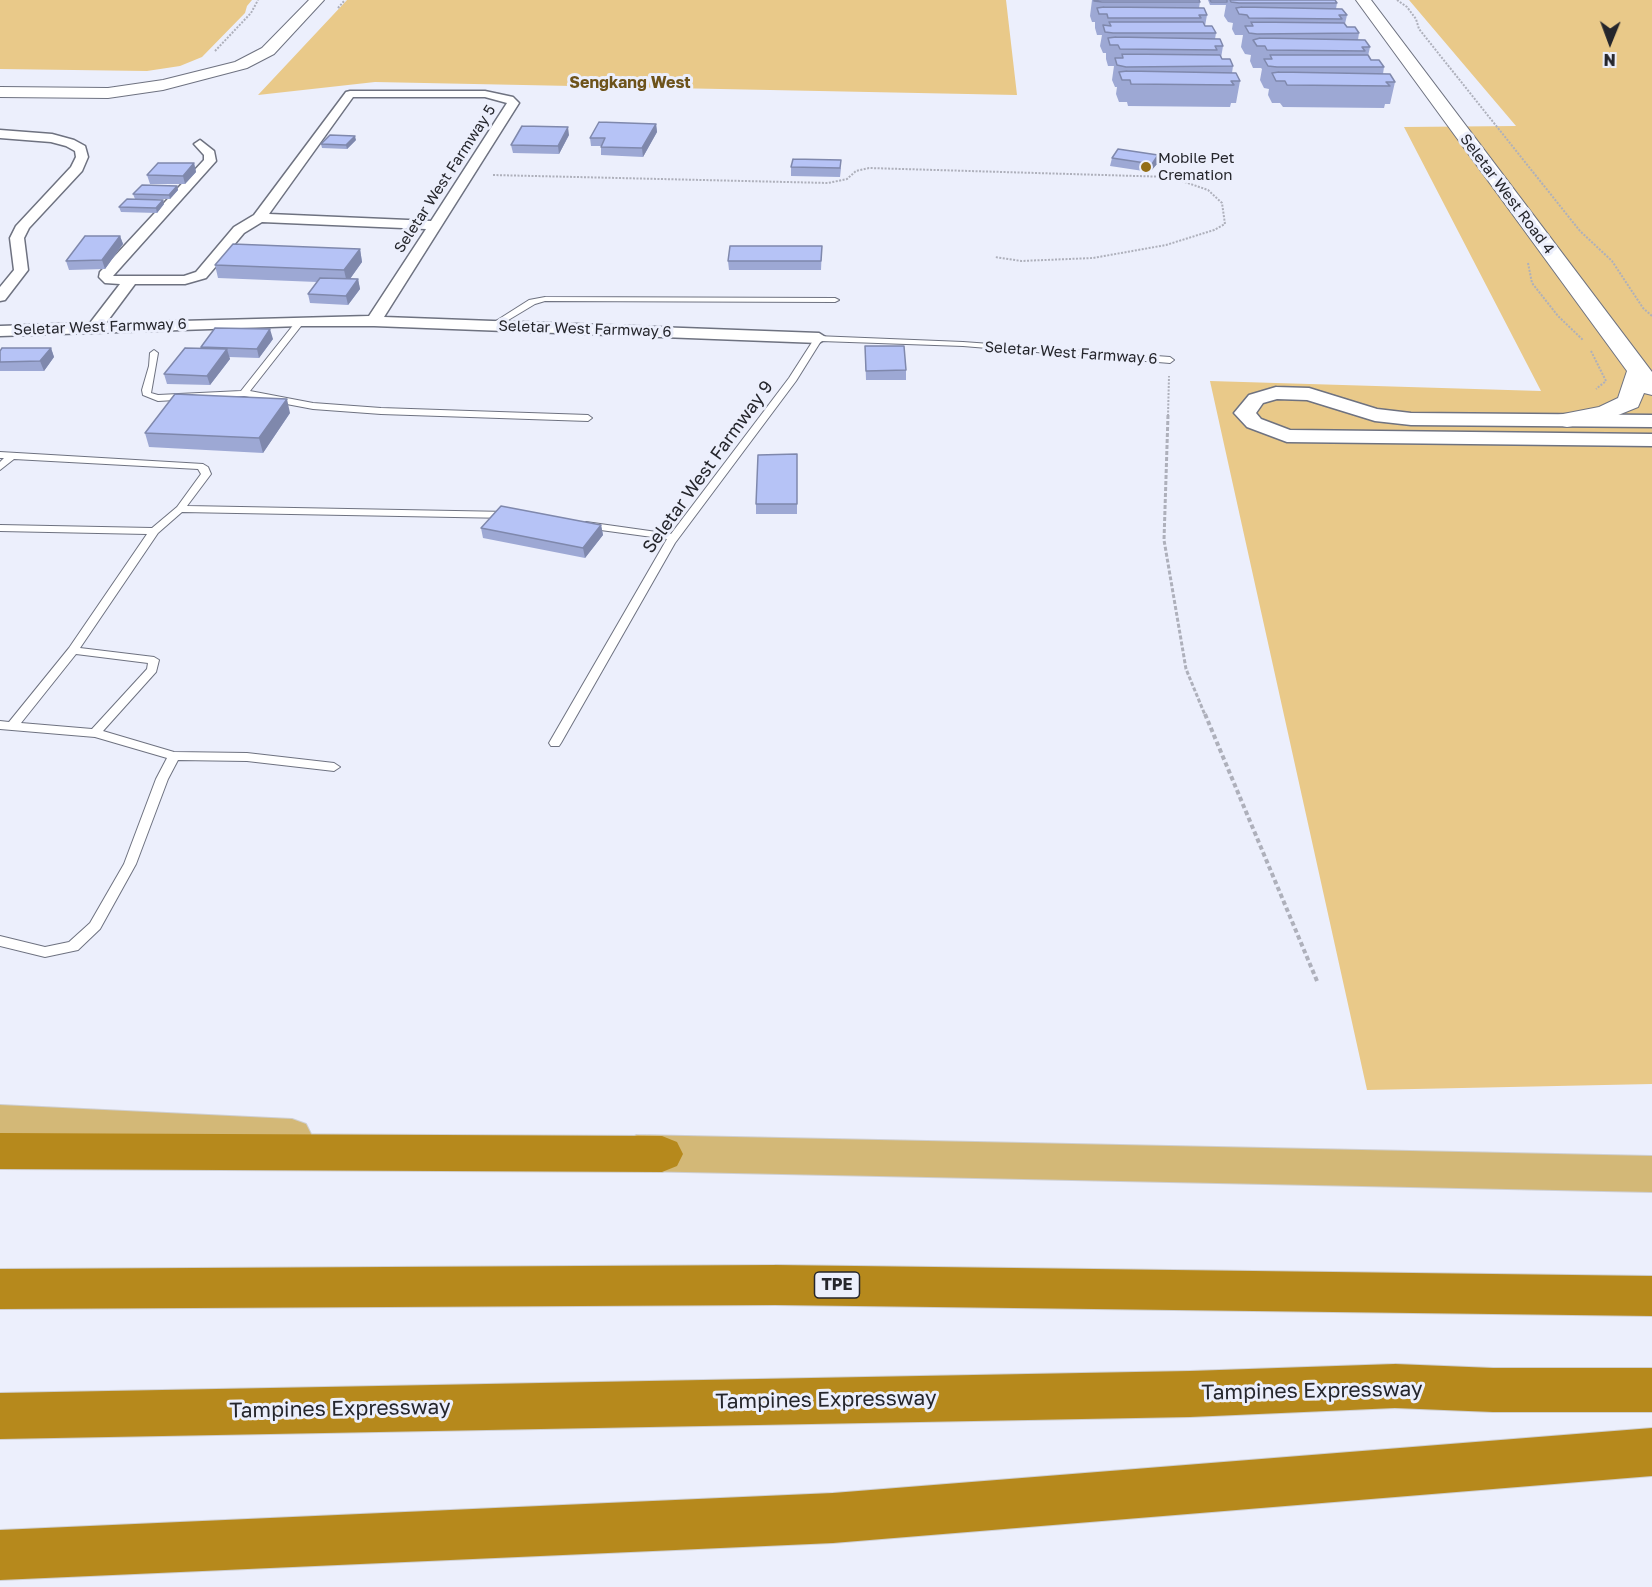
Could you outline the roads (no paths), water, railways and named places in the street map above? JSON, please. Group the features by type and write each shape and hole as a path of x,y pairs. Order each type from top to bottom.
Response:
{"highway":[{"path":"0,1151 662,1154"},
{"name":"TPE","path":"7,1289 775,1285 1652,1296"},
{"name":"Tampines Expressway","path":"0,1416 1190,1394 1395,1386 1493,1390 1652,1390"},
{"path":"0,1555 833,1518 1652,1452"}],"main road":[{"name":"Seletar West Road 4","path":"1363,0 1646,379"},
{"name":"Seletar West Road 4","path":"1380,0 1552,223"},
{"path":"0,92 108,93 202,77 241,65 268,51 312,5"},
{"path":"0,84 67,87 149,79 210,64 252,42"},
{"path":"1567,420 1606,413 1629,402 1646,379"},
{"path":"0,1122 662,1154 1652,1174"}],"street":[{"name":"Seletar West Farmway 5","path":"260,218 350,94 485,93 509,99 513,103 510,110 374,321"},
{"path":"0,134 52,138 70,143 81,149 82,157 77,168 23,226 17,238 21,270 0,297"},
{"path":"200,144 210,154 210,161 106,272 106,277 110,280 184,280 201,275 240,230 260,218 434,225"},
{"path":"96,326 130,281"},
{"name":"Seletar West Farmway 6","path":"0,331 96,326 374,321 819,338"},
{"path":"1652,421 1411,419 1375,415 1309,394 1276,393 1256,399 1244,413 1254,423 1287,436 1652,440"}],"lane":[{"path":"492,326 532,302 545,299 835,300"},
{"path":"244,393 301,321"},
{"name":"Seletar West Farmway 6","path":"819,338 963,344 1170,360"},
{"name":"Seletar West Farmway 9","path":"555,743 674,537 793,379 819,338"},
{"path":"154,353 147,395 158,398 244,393 324,407 588,418"},
{"path":"0,455 200,466 205,469 206,474 180,509 154,531 73,650 6,725"},
{"path":"0,467 11,456"},
{"path":"180,509 497,513 520,516"},
{"path":"579,524 674,537"},
{"path":"0,528 154,531"},
{"path":"73,650 154,660 152,670 95,733"},
{"path":"6,725 95,733 174,756 247,757 334,767"},
{"path":"0,941 45,952 73,946 95,926 130,864 162,779 174,756"}],"place":[{"name":"Mobile Pet Cremation","path":"1146,167"}],"district":[{"name":"Sengkang West","path":"630,83"}]}
